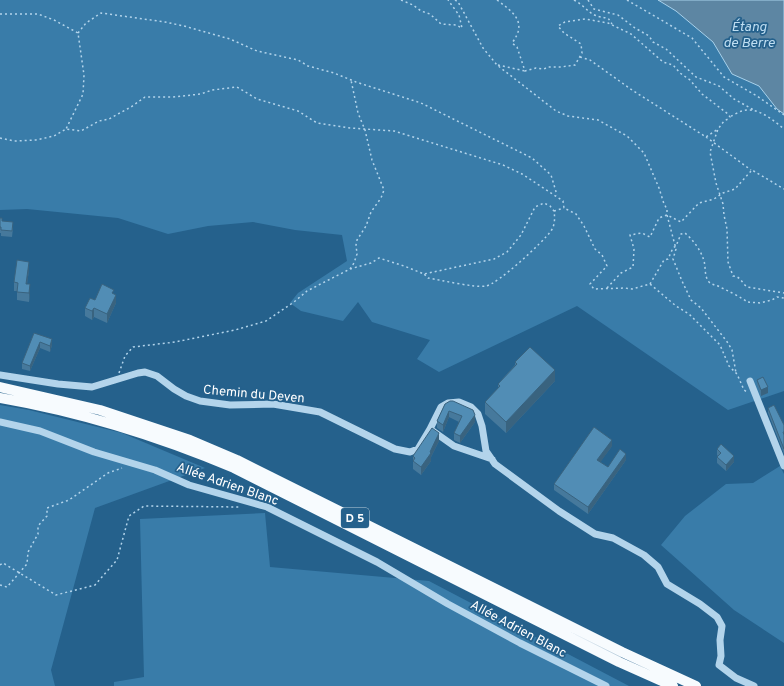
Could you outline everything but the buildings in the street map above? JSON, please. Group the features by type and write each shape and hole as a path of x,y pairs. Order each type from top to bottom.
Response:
{"main road":[{"name":"D 5","path":"0,387 100,410 183,438 237,460 622,652 696,686"},
{"name":"D 5","path":"0,398 52,408 138,431 181,446 214,460 280,490 605,654 673,686"}],"street":[{"name":"Chemin du Deven","path":"0,375 58,384 92,387 146,372 157,376 174,389 200,402 230,405 273,404 320,412 395,449 410,452 418,449 430,429"},
{"path":"750,381 784,466"},
{"path":"492,459 454,446 430,429 441,406 448,403 459,402 472,407 478,414 482,426 486,451 492,459 495,464 559,512 595,534 613,538 644,555 658,567 666,584 700,604 718,617 722,626 720,640 721,656 719,665 736,678 754,686"},
{"name":"Allée Adrien Blanc","path":"0,422 40,431 94,452 155,470 189,485 267,507 377,562 472,616 606,686"}],"path":[{"path":"401,0 430,14 441,24 456,25 462,28 459,15 448,0"},
{"path":"455,0 460,6 483,48 497,65 556,111 568,116 598,120 627,136 644,153 667,209 667,215 676,246"},
{"path":"497,0 513,12 517,18 519,24 517,34 512,43 517,47 525,71"},
{"path":"574,0 597,17 608,18 613,26"},
{"path":"588,0 594,9 618,15 634,28 649,36 653,42 666,49 696,76 719,86 734,99 771,118 784,128"},
{"path":"627,0 692,38 724,77 757,96 784,115"},
{"path":"0,138 14,141 36,140 54,136 66,129 83,94 84,75 78,33 86,23 101,13 165,22 230,39 257,51 298,60 308,66 334,73 421,103 532,158 550,175 557,196"},
{"path":"0,14 38,14 54,20 78,33"},
{"path":"497,65 525,71 536,68 544,69 548,67 575,65 582,53 580,44 564,33 558,26 565,22 585,19 608,23 631,34 663,62 673,65 680,73 690,80 702,94 730,117"},
{"path":"580,57 590,60 632,90 706,137 752,170 784,190"},
{"path":"350,269 357,254 357,240 366,226 371,212 381,198 384,190 372,160 365,130 358,113 351,80"},
{"path":"66,129 81,131 125,111 145,97 172,97 201,94 212,90 237,87 257,99 298,111 317,123 365,130 394,131 504,165 522,174 548,192 557,196 563,201 564,208"},
{"path":"706,137 718,129 724,121 728,120 730,117 743,110 754,110"},
{"path":"718,129 710,152 712,170 724,204 725,224 727,229 728,262 733,276 741,279 742,283 747,287 784,293"},
{"path":"607,288 621,273 633,267 634,249 630,235 642,233 650,236 659,218 667,215 681,222 699,203 714,199 735,189 752,170"},
{"path":"117,380 125,356 133,347 175,342 235,330 266,321 294,302 306,291 350,269 371,263 379,258 424,274 428,278 475,286 486,286 497,281 515,266 551,231 554,223 554,210 544,203 535,207 521,236 507,252 494,259 424,274"},
{"path":"554,210 564,208 576,214 584,226 594,249 602,255 606,266 590,284 594,289 632,289 650,284 658,272 659,267 664,260 668,258 673,248 676,246"},
{"path":"757,398 744,390 737,374 732,350 728,343 701,308 691,300 673,259 681,234 685,233 692,239 701,253 708,281 712,285 719,286 730,291 732,294 744,299 747,302 760,303 777,297 784,298"},
{"path":"650,284 676,306 689,314 720,345 729,366 737,374"},
{"path":"0,585 6,587 27,564 28,552 38,534 38,526 47,516 47,508 69,500 108,473 122,468 131,462"},
{"path":"0,565 3,563 56,595 95,585 117,560 129,516 144,506 244,507"}],"shaded area":[{"path":"0,0 663,0 784,72 784,391 728,410 577,306 439,372 417,359 430,340 372,322 358,302 343,321 301,311 290,303 298,293 347,261 342,235 295,230 253,222 208,226 168,234 118,218 27,209 0,210"},
{"path":"0,405 29,410 122,433 205,468 95,508 51,670 55,686 0,686"},
{"path":"780,466 784,474 784,643 734,610 661,545 685,516 726,484 753,483"},
{"path":"265,513 270,567 429,581 629,686 114,686 114,682 144,677 140,519"}],"water":[{"name":"Étang de Berre","path":"658,0 784,0 784,114 777,109 759,86 732,74 713,42 676,11"}]}
